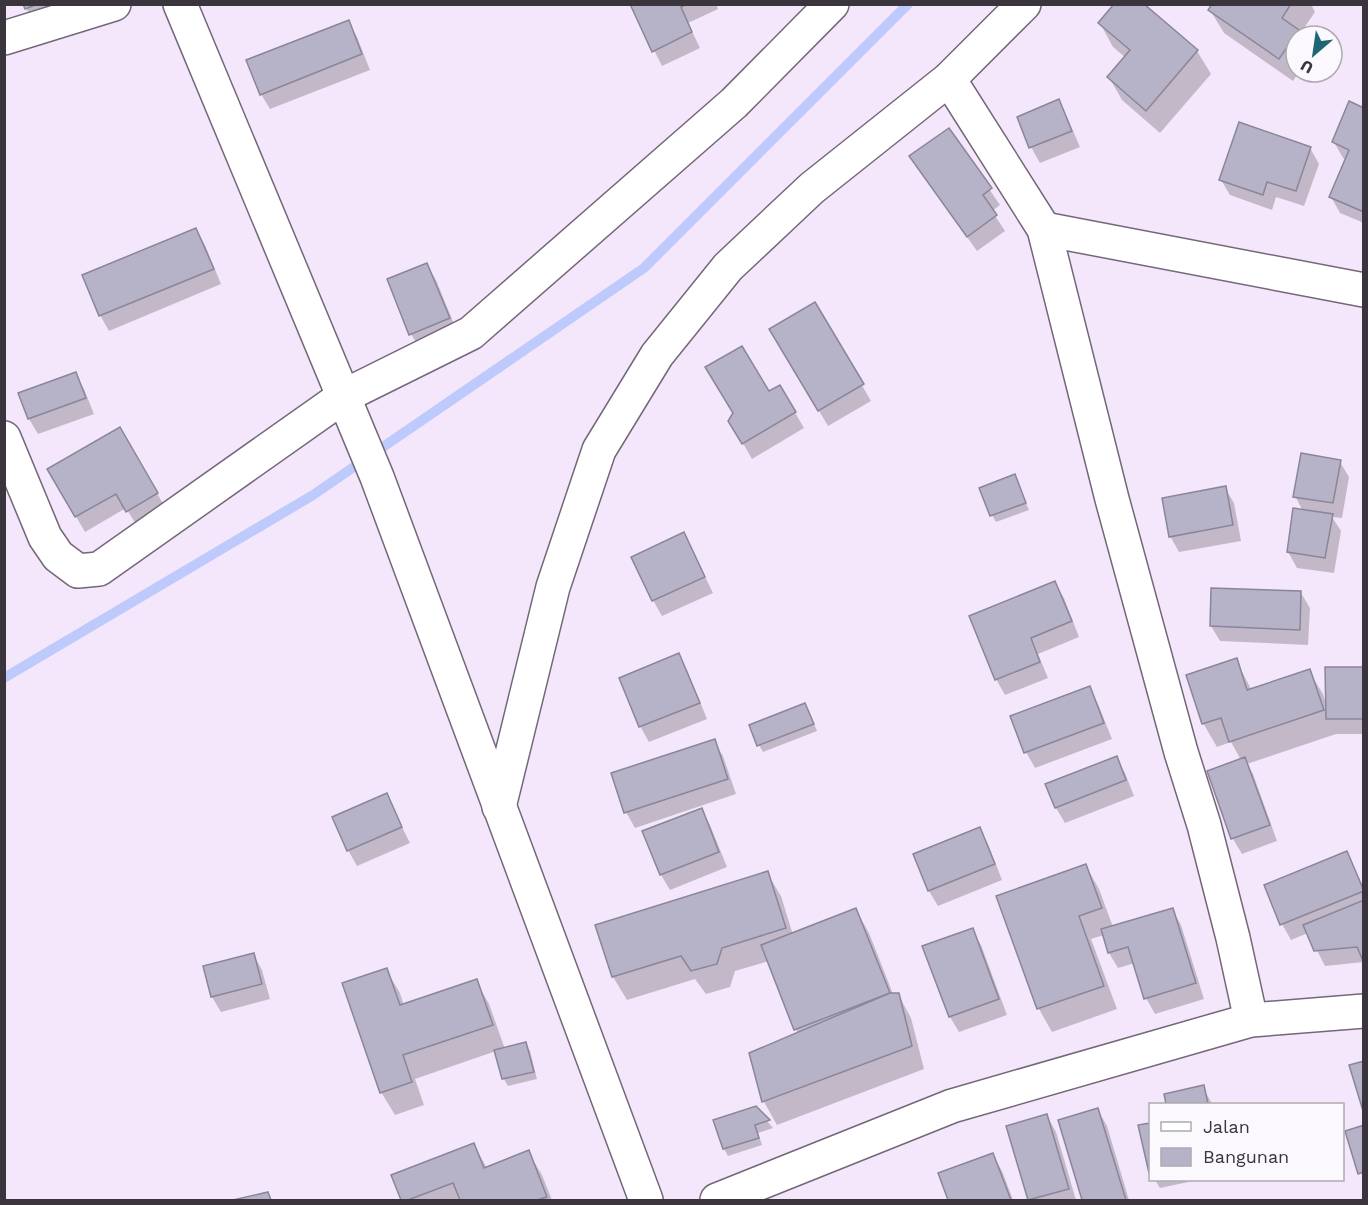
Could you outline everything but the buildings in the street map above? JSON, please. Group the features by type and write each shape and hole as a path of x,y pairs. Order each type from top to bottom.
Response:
{"street":[{"path":"4,38 114,4"},
{"path":"180,4 377,477 646,1200"},
{"path":"4,438 45,537 58,556 78,571 99,569 471,333 734,103 832,4"},
{"path":"500,807 553,587 598,450 657,355 728,267 812,188 949,79 1024,4"},
{"path":"949,79 1044,229 1112,499 1181,752 1204,825 1251,1020"},
{"path":"1044,229 1364,290"},
{"path":"717,1200 952,1106 1251,1020 1364,1011"}],"waterway":[{"path":"4,678 313,495 644,268 908,4"}]}
